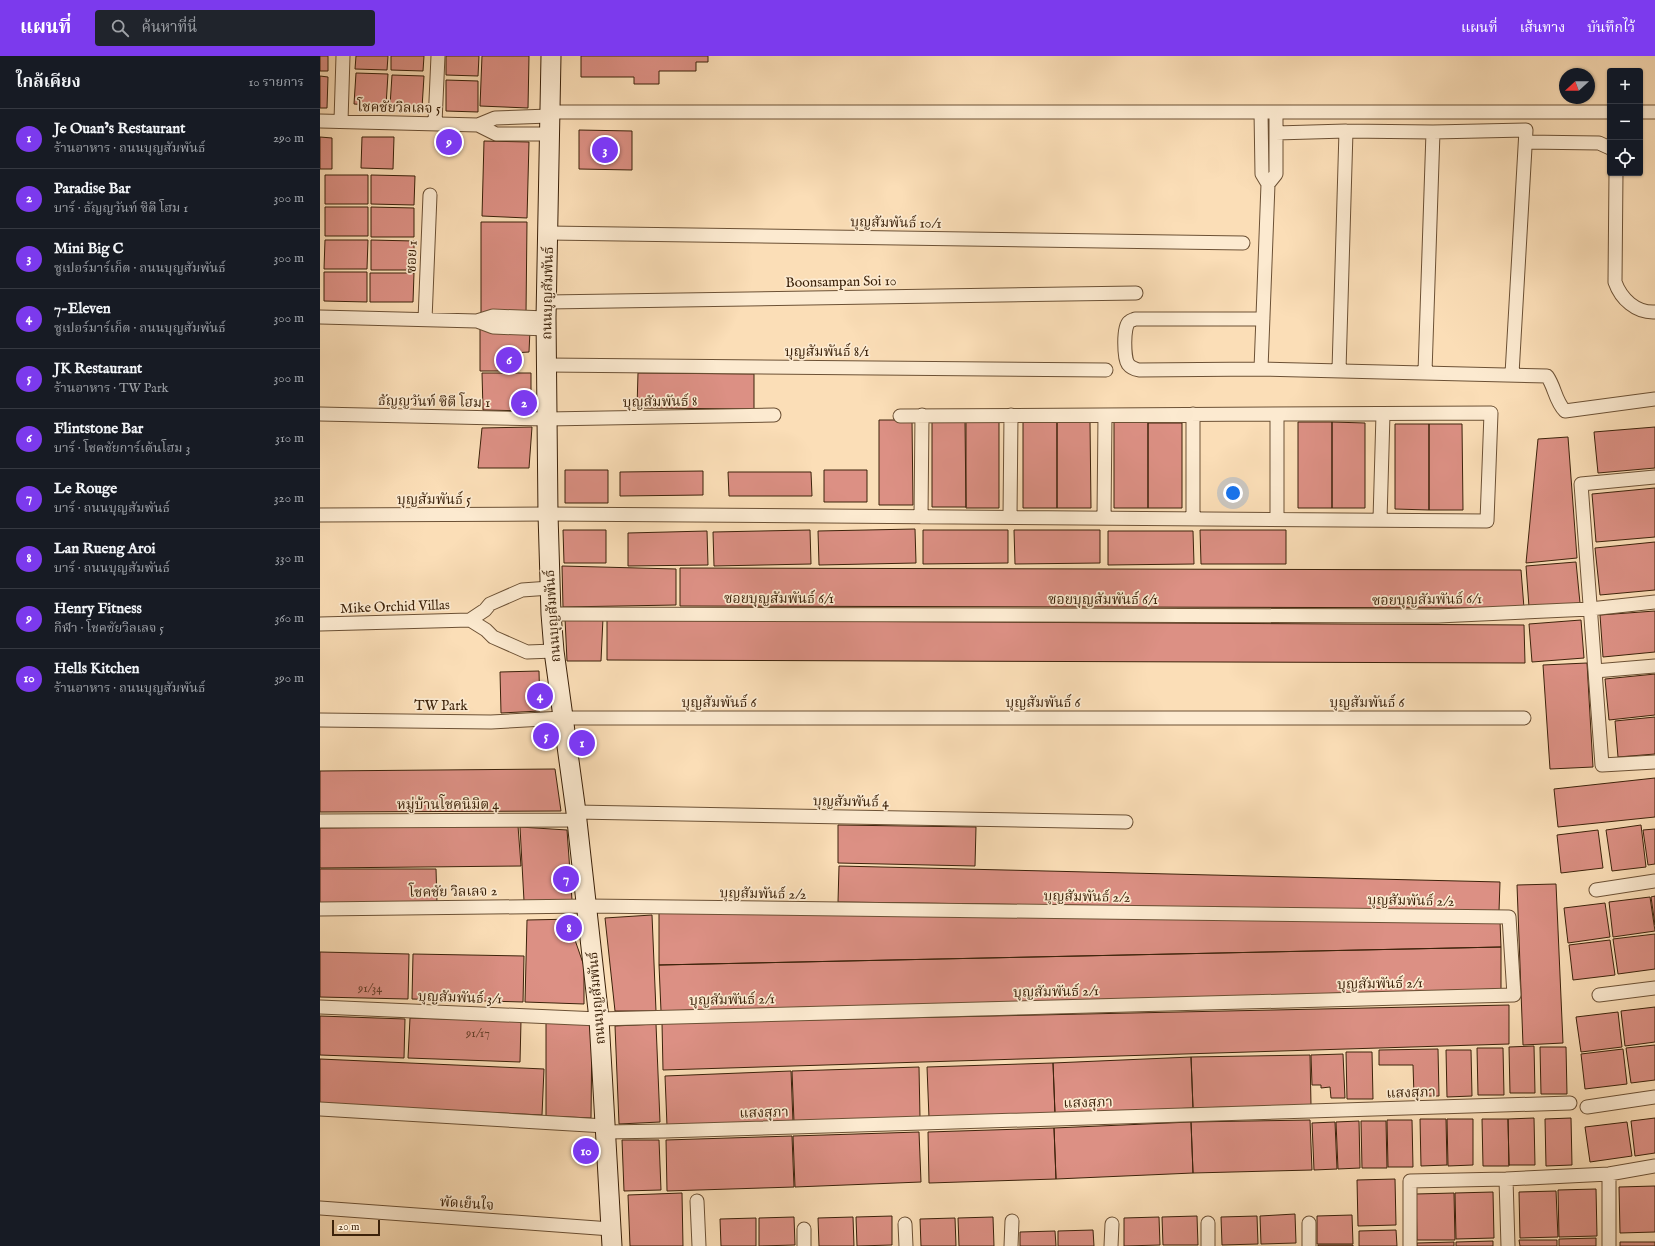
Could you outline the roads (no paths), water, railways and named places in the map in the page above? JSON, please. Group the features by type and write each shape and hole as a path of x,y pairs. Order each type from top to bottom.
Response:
{"street":[{"path":"341,121 343,56"},
{"path":"436,123 438,56"},
{"name":"ถนนบุญสัมพันธ์","path":"551,56 546,316 548,514 551,614 562,718 587,906 599,1019 612,1237"},
{"path":"549,121 1261,112 1607,112"},
{"path":"1261,112 1262,174 1268,184 1261,369"},
{"path":"1268,184 1276,174 1276,112"},
{"path":"1643,112 1655,112"},
{"name":"โชคชัยวิลเลจ 5","path":"320,121 478,125 495,118 549,121"},
{"name":"โชคชัยวิลเลจ 5","path":"478,125 496,134 549,121"},
{"path":"1276,133 1526,130 1512,374"},
{"path":"1339,370 1346,131"},
{"path":"1425,372 1433,132"},
{"path":"1526,142 1599,143 1607,147"},
{"path":"1616,176 1615,282 1620,294 1629,303 1642,310 1655,312"},
{"name":"ซอย 1","path":"425,320 430,196"},
{"name":"บุญสัมพันธ์ 10/1","path":"548,233 1243,243"},
{"name":"Boonsampan Soi 10","path":"320,317 476,321 493,316 546,316 1136,293"},
{"path":"1263,320 1135,319 1129,322 1125,328 1126,359 1128,364 1133,369 1139,370 1339,370 1547,376 1552,384 1559,406 1564,412 1655,399"},
{"name":"บุญสัมพันธ์ 8/1","path":"547,365 1106,370"},
{"name":"บุญสัมพันธ์ 5","path":"320,515 548,514 1487,521 1491,413 1382,414"},
{"name":"ธัญญวันท์ ซิตี โฮม 1","path":"320,414 547,419"},
{"path":"1192,414 1193,519"},
{"path":"1277,414 1277,519"},
{"path":"900,416 1382,414 1380,520"},
{"name":"บุญสัมพันธ์ 8","path":"547,419 774,415"},
{"path":"921,517 922,415"},
{"path":"1010,415 1010,517"},
{"path":"1104,518 1105,415"},
{"path":"1655,477 1581,484 1602,765 1655,762"},
{"path":"550,588 522,590 490,604 485,610 470,620 486,630 492,637 527,652 554,651"},
{"name":"ซอยบุญสัมพันธ์ 6/1","path":"551,614 1438,616 1590,609 1655,602"},
{"name":"Mike Orchid Villas","path":"320,624 470,620"},
{"path":"1595,671 1655,666"},
{"name":"บุญสัมพันธ์ 6","path":"562,718 1524,718"},
{"name":"TW Park","path":"320,720 491,722 562,718"},
{"name":"หมู่บ้านโชคนิมิต 4","path":"320,821 576,816"},
{"name":"บุญสัมพันธ์ 4","path":"576,816 1126,822"},
{"path":"1596,890 1655,881"},
{"name":"โชคชัย วิลเลจ 2","path":"320,909 587,906"},
{"name":"บุญสัมพันธ์ 2/2","path":"587,906 1509,917 1514,995"},
{"path":"1599,995 1655,988"},
{"name":"บุญสัมพันธ์ 2/1","path":"599,1019 1514,995"},
{"name":"บุญสัมพันธ์ 3/1","path":"320,1007 599,1019"},
{"path":"1587,1107 1655,1097"},
{"name":"แสงสุภา","path":"320,1109 606,1129 673,1131 1570,1103"},
{"path":"1410,1246 1410,1181 1506,1179 1609,1174 1655,1166"},
{"path":"1609,1174 1609,1246"},
{"path":"1506,1179 1508,1246"},
{"path":"697,1201 699,1246"},
{"name":"พัดเย็นใจ","path":"320,1208 612,1237"},
{"path":"1011,1246 1012,1221"},
{"path":"1208,1223 1208,1246"},
{"path":"1309,1223 1309,1246"},
{"path":"905,1224 906,1246"},
{"path":"1111,1246 1112,1224"},
{"path":"804,1229 804,1246"}],"place":[{"name":"Henry Fitness","path":"449,142"},
{"name":"Mini Big C","path":"605,150"},
{"name":"Flintstone Bar","path":"509,360"},
{"name":"Paradise Bar","path":"524,403"},
{"name":"7-Eleven","path":"540,696"},
{"name":"JK Restaurant","path":"546,736"},
{"name":"Je Ouan’s Restaurant","path":"582,743"},
{"name":"Le Rouge","path":"566,879"},
{"name":"Lan Rueng Aroi","path":"569,928"},
{"name":"Hells Kitchen","path":"586,1151"}]}
